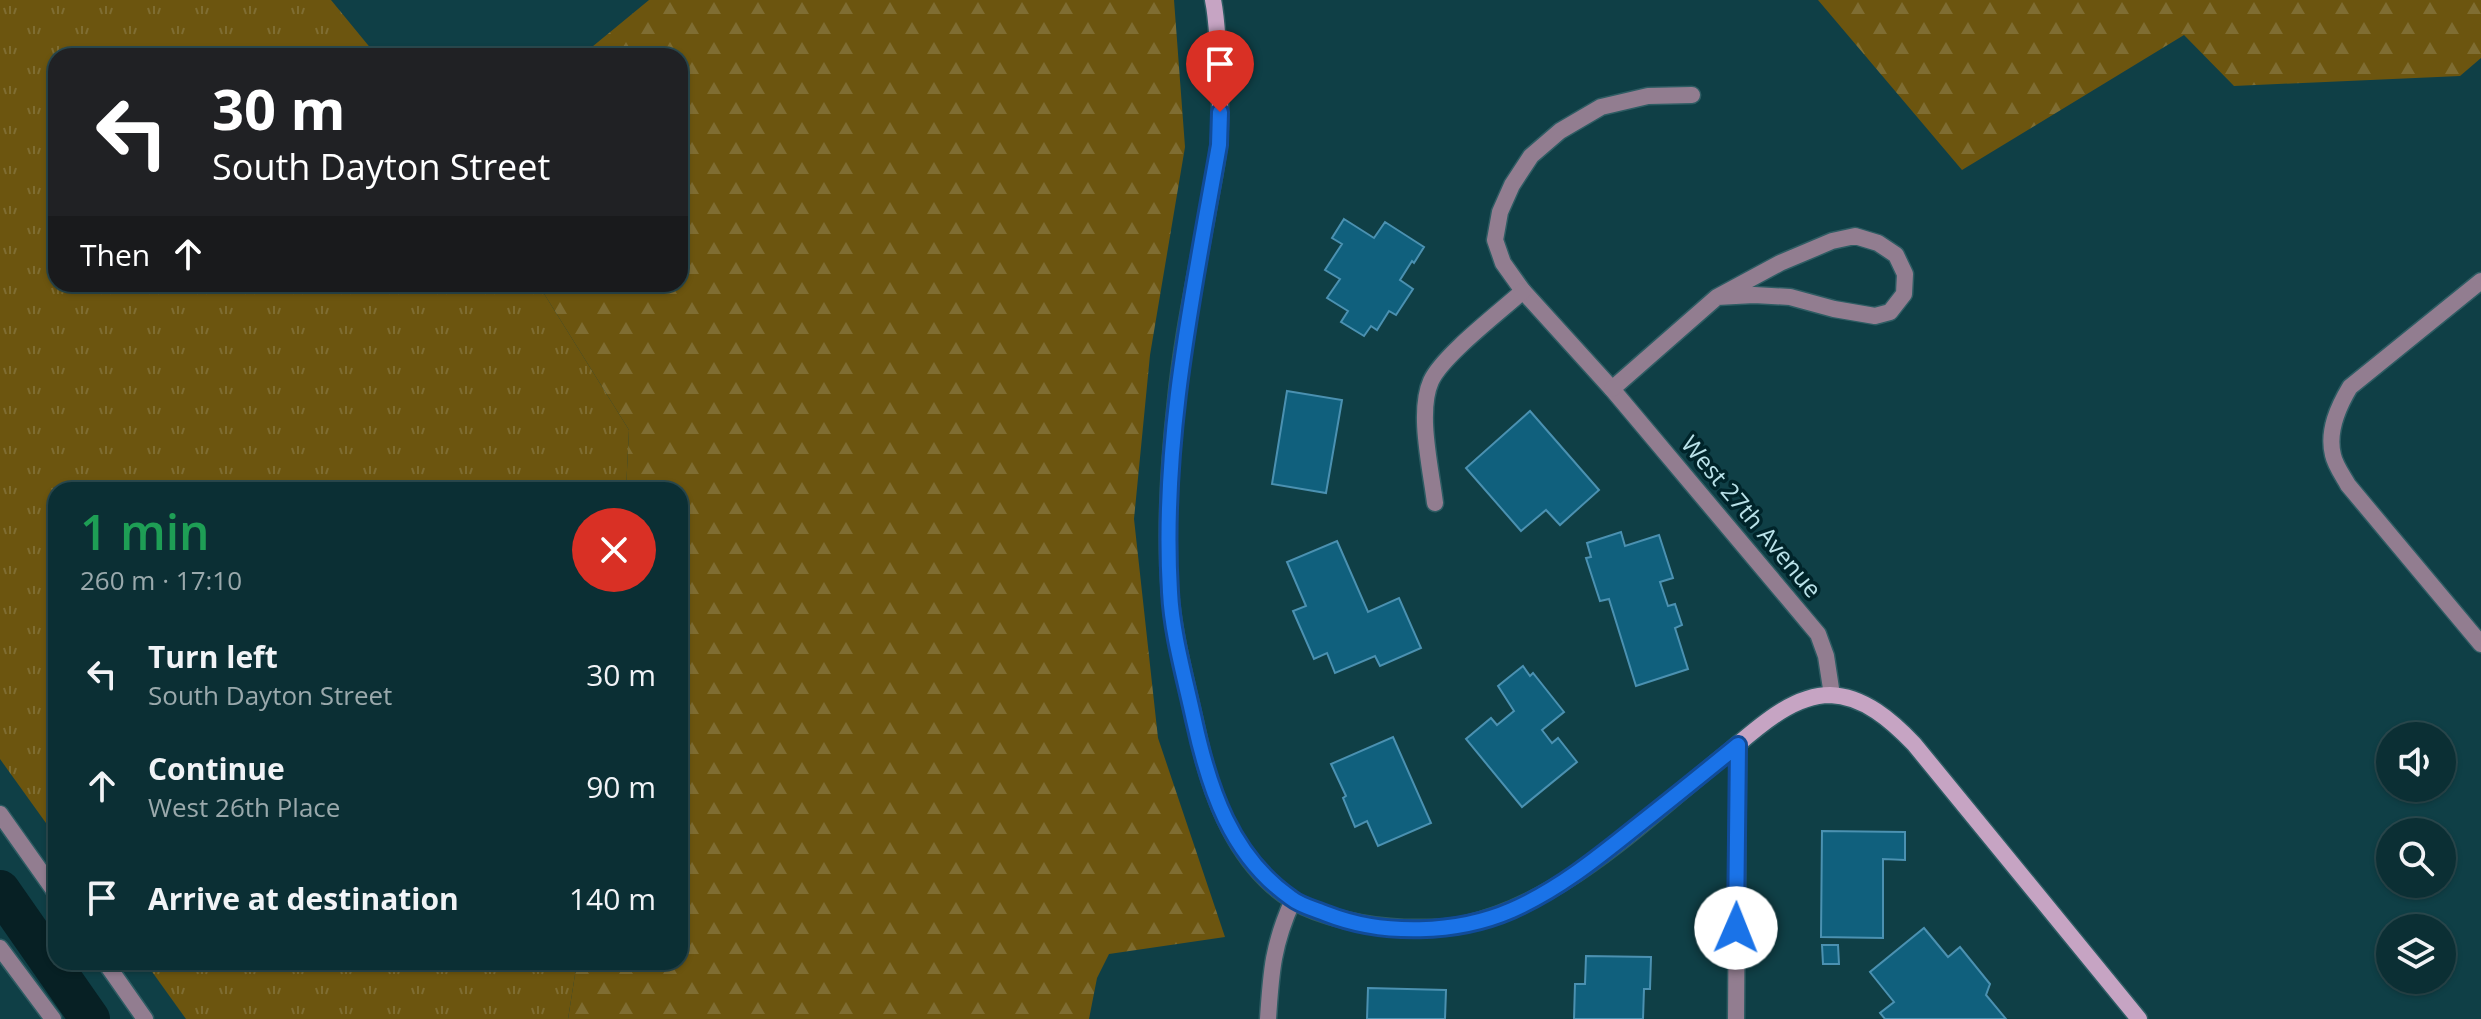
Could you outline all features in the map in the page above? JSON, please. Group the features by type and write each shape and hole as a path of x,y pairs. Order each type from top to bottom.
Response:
{"main road":[{"path":"1213,0 1220,82 1219,145 1176,401 1168,523 1170,596 1202,758 1216,800 1253,865 1293,900 1340,919 1381,927 1459,926 1509,911 1543,895 1601,856 1772,718 1813,697 1832,695 1875,709 1903,733 2139,1019"}],"street":[{"name":"West 27th Avenue","path":"1692,95 1648,96 1601,107 1560,131 1531,156 1512,185 1500,212 1495,240 1503,263 1523,291 1612,389 1818,634 1826,656 1832,695"},
{"path":"1612,389 1717,297 1780,263 1832,241 1855,236 1878,243 1896,255 1905,274 1904,294 1890,312 1875,316 1790,297 1717,297"},
{"path":"2481,281 2350,387 2332,425 2333,455 2348,485 2481,644"},
{"path":"1435,503 1425,415 1430,382 1440,367 1523,291"},
{"path":"1736,1019 1738,745"},
{"path":"0,814 48,882"},
{"path":"1268,1019 1278,933 1293,900"},
{"path":"0,948 53,1019"},
{"path":"111,970 145,1019"}],"green space":[{"path":"0,0 331,0 370,48 48,48 48,292 543,292 629,430 626,482 48,482 48,826 0,759"},
{"path":"649,0 1174,0 1185,147 1150,355 1134,519 1158,738 1225,937 1109,954 1097,978 1089,1019 568,1019 576,970 688,970 688,482 626,482 629,430 543,292 688,292 688,48 591,48"},
{"path":"1818,0 2481,0 2481,58 2460,76 2234,86 2184,35 1962,170"},
{"path":"151,970 576,970 568,1019 186,1019"}],"building":[{"path":"1344,219 1374,238 1385,222 1424,247 1400,280 1413,289 1396,315 1389,311 1377,330 1371,326 1364,336 1341,322 1348,311 1327,298 1340,279 1325,270 1342,244 1332,238"},
{"path":"1287,391 1342,400 1326,493 1272,484"},
{"path":"1530,411 1599,490 1560,525 1546,510 1521,531 1466,468"},
{"path":"1621,532 1625,546 1659,535 1673,578 1660,582 1668,606 1675,604 1682,625 1675,628 1688,669 1636,686 1609,599 1600,601 1586,558 1591,557 1587,543"},
{"path":"1337,541 1368,612 1399,598 1421,648 1380,666 1375,656 1335,673 1327,653 1314,659 1293,611 1306,606 1287,562"},
{"path":"1523,666 1530,676 1533,673 1564,712 1542,730 1552,743 1558,738 1577,762 1522,807 1466,739 1491,718 1497,725 1514,711 1498,686"},
{"path":"1393,737 1431,823 1378,846 1367,821 1355,827 1343,798 1346,796 1331,764"},
{"path":"1822,831 1905,832 1905,860 1883,859 1883,938 1821,937"},
{"path":"1924,928 1948,957 1960,947 1990,984 1986,995 2006,1019 1885,1019 1880,1013 1894,1002 1870,972"},
{"path":"1822,945 1838,945 1839,964 1823,964"},
{"path":"1586,956 1651,957 1650,989 1644,989 1643,1019 1574,1019 1575,984 1585,984"},
{"path":"1368,988 1446,990 1445,1019 1367,1019"}],"waterway":[{"path":"0,890 48,959"},
{"path":"56,970 90,1019"}],"route":[{"path":"1220,112 1219,145 1176,401 1168,523 1170,596 1183,671 1202,758 1216,800 1234,836 1253,865 1293,900 1340,919 1381,927 1459,926 1509,911 1543,895 1601,856 1738,745 1736,928"}]}
